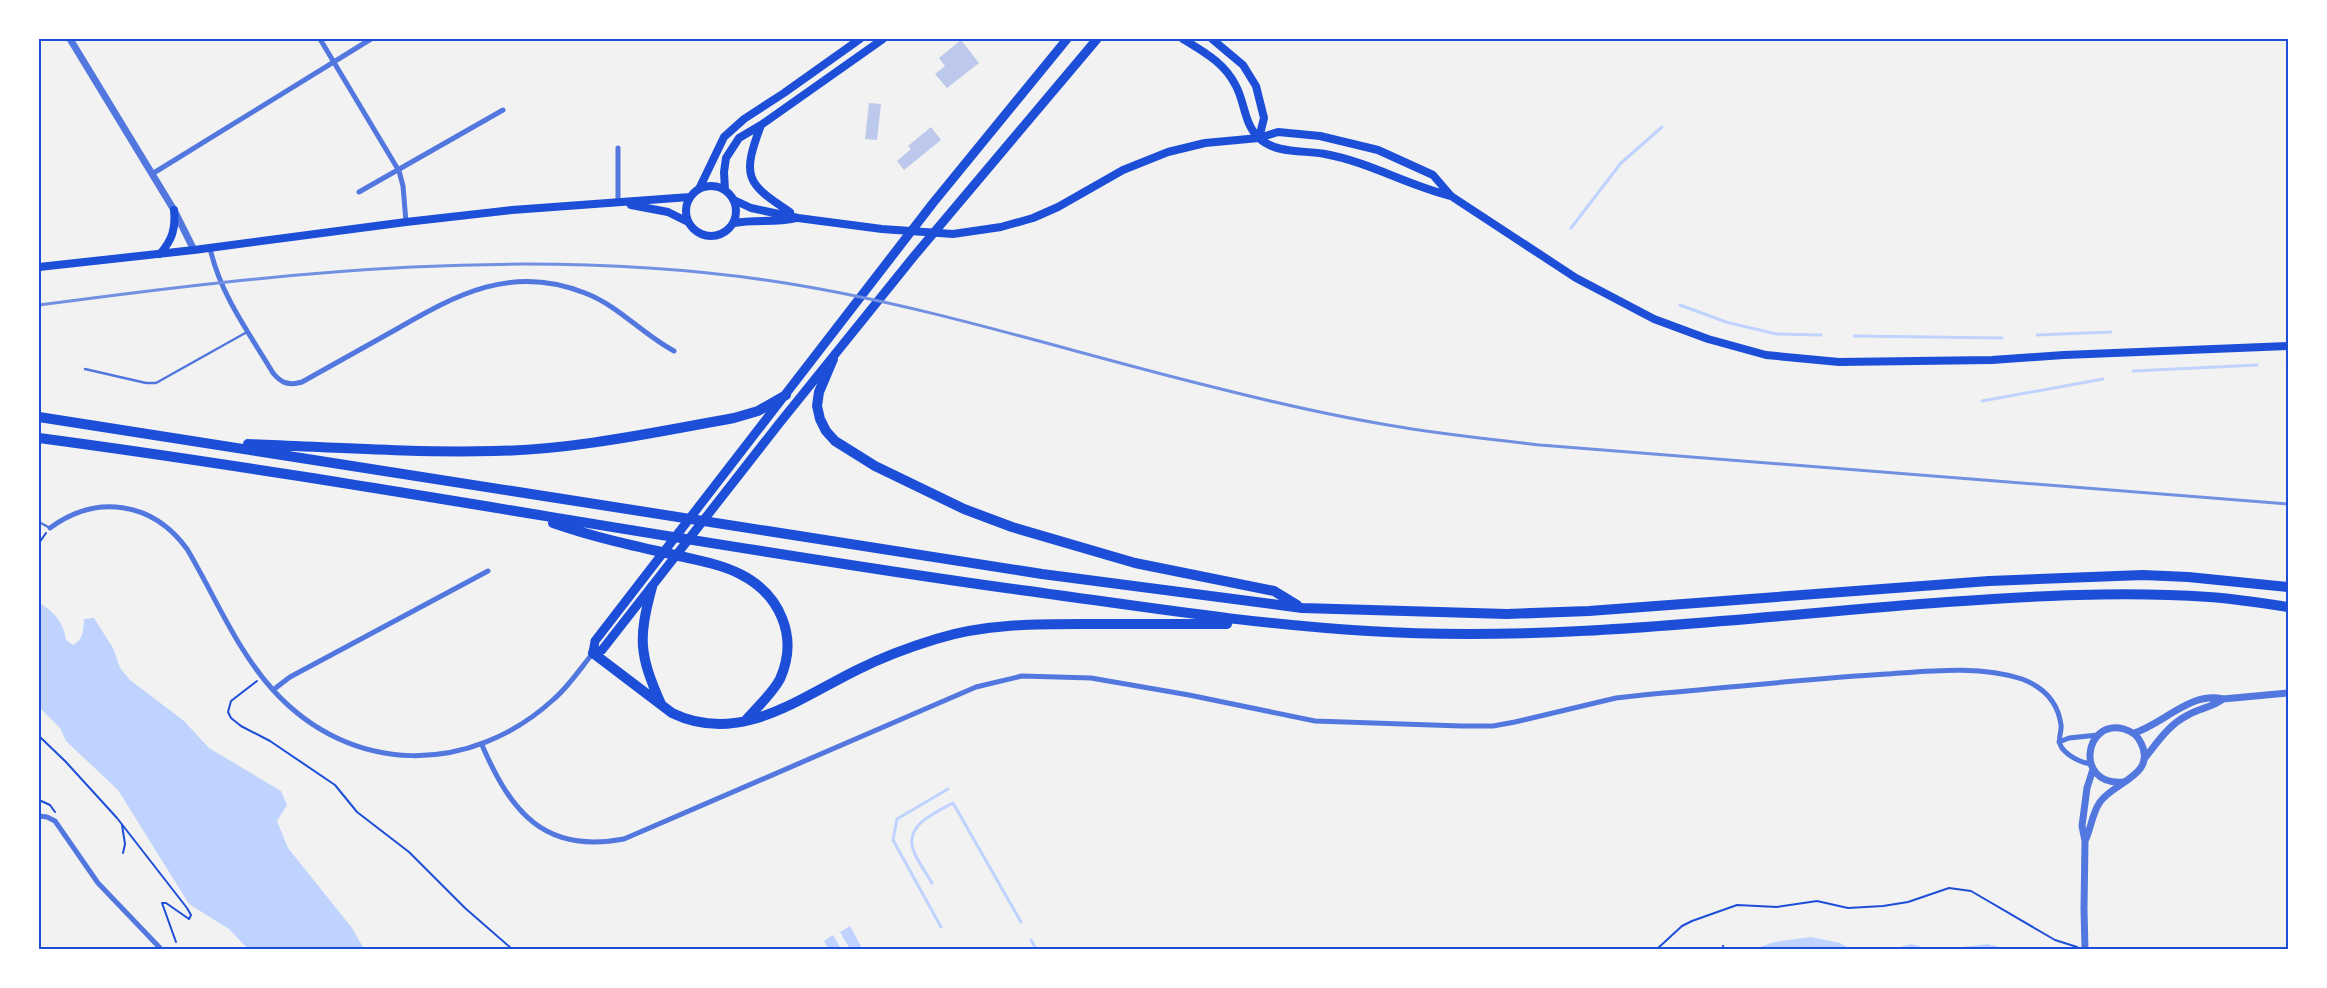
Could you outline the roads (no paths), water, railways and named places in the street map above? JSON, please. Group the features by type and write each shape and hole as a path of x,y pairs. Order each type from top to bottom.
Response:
{"highway":[{"path":"593,653 595,641 894,253 1067,39"},
{"path":"593,653 602,650 912,259 1097,39"},
{"path":"832,359 819,392 817,406 820,419 826,431 835,441 875,466 964,509 1012,528 1135,563 1274,591 1302,608"},
{"path":"200,442 458,451 541,448 734,418 753,413 786,395"},
{"path":"39,417 1042,574 1302,608 1437,613 1562,612 1989,581 2143,575 2188,577 2288,587"},
{"path":"39,438 458,501 531,515 945,579 1169,611 1283,624 1372,631 1524,632 1657,625 1991,599 2076,596 2207,597 2288,606"},
{"path":"531,515 586,535 706,563 738,573 765,590 773,599 783,618 787,641 787,660 774,688 746,720"},
{"path":"652,587 643,619 642,648 646,671 662,706"},
{"path":"593,653 662,706 687,720 700,724 731,724 780,711 859,668 891,655 937,638 973,630 1043,623 1283,624"}],"main road":[{"path":"688,222 686,209 690,197 699,189 724,137 744,119 860,39"},
{"path":"725,190 724,172 726,158 739,138 761,125 883,39"},
{"path":"1183,39 1214,58 1230,76 1243,103 1246,119 1259,138 1279,149 1323,154 1367,165 1423,189 1451,196"},
{"path":"1212,39 1243,65 1256,86 1264,118 1259,138"},
{"path":"761,125 750,158 749,169 754,184 764,196 798,218"},
{"path":"699,189 712,186 725,190 734,200 751,208 798,218 882,229 953,234 1001,227 1042,215 1123,170 1168,152 1205,144 1259,138 1278,132 1320,136 1378,150 1433,175 1451,196 1598,291 1663,322 1708,339 1766,355 1839,362 1992,360 2064,354 2288,346"},
{"path":"39,267 194,250 512,210 690,197"},
{"path":"618,203 668,212 688,222 699,233 715,236 729,229 734,223 736,215 734,200"},
{"path":"160,254 169,243 173,234 174,210"},
{"path":"734,223 750,220 783,221 798,218"}],"street":[{"path":"70,39 174,210 194,250"},
{"path":"320,39 399,170 403,186 406,222"},
{"path":"152,174 371,39"},
{"path":"359,192 503,110"},
{"path":"618,148 618,203"},
{"path":"210,248 220,283 273,373 287,384 302,382 461,294 496,284 516,282 555,284 590,295 608,304 652,339 674,351"},
{"path":"50,528 72,514 90,508 108,507 134,510 162,524 178,537 187,549 232,632 273,690 297,713 320,729 346,742 372,749 405,755 436,755 455,753 482,745 518,726 554,699 593,653"},
{"path":"273,690 290,677 488,570"},
{"path":"482,745 502,787 532,821 560,837 593,843 624,839 976,687 1022,676 1090,678 1187,694 1315,721 1494,726 1607,700 1643,695 1853,676 1946,671 1987,672 2022,679 2035,684 2048,695 2059,715 2062,728 2059,742 2062,747 2075,758 2092,767 2106,781 2123,782"},
{"path":"2085,949 2085,841 2082,826 2083,810 2092,767 2090,748 2098,735 2104,731 2119,728 2134,733 2153,726 2179,709 2213,696 2223,699 2288,693"},
{"path":"2085,841 2100,802 2113,788 2138,774 2144,759 2172,725 2186,716 2215,705 2223,699"},
{"path":"2134,733 2144,749 2144,759"},
{"path":"2059,742 2069,738 2098,735"},
{"path":"39,816 55,821 98,883 161,949"}],"lane":[{"path":"85,369 146,383 156,383 248,331"},
{"path":"39,522 50,528"}],"water":[{"path":"39,603 57,618 61,623 66,640 73,645 81,637 84,619 94,618 113,648 120,668 130,680 184,721 209,748 281,791 287,805 277,821 288,848 352,928 364,949 248,949 229,929 189,904 118,790 66,741 60,728 39,707"},
{"path":"850,926 862,948 850,949 840,932"},
{"path":"833,935 841,949 829,949 824,941"},
{"path":"1811,937 1840,943 1849,948 1867,949 1755,949 1774,942"},
{"path":"1911,944 1919,946 1921,949 1893,949"},
{"path":"1988,944 2007,949 1944,949"}],"waterway":[{"path":"1571,228 1621,163 1662,127"},
{"path":"1680,305 1726,322 1776,334 1821,335"},
{"path":"2037,335 2111,332"},
{"path":"1854,336 2002,338"},
{"path":"2133,371 2257,365"},
{"path":"1982,401 2103,379"},
{"path":"941,927 893,840 897,819 948,789"},
{"path":"932,883 914,853 912,840 918,826 924,820 953,803 1021,922"},
{"path":"1031,940 1036,949"}],"railway":[{"path":"39,305 225,282 318,273 412,267 505,264 599,265 692,271 785,283 892,304 945,316 1253,397 1343,417 1426,431 1540,445 2288,504"}]}
